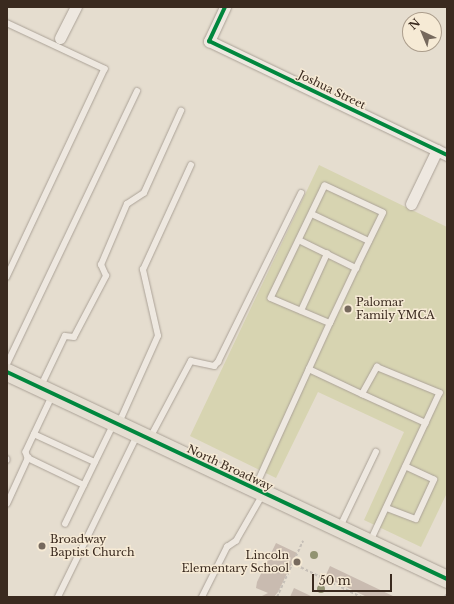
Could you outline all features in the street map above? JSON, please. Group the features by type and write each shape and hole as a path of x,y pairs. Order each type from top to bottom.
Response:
{"main road":[{"name":"North Broadway","path":"7,372 447,580"}],"street":[{"path":"60,38 76,7"},
{"name":"Joshua Street","path":"225,7 209,41 447,155"},
{"path":"411,204 436,150"}],"lane":[{"path":"7,23 105,69 7,277"},
{"path":"7,364 137,91"},
{"path":"7,504 28,458 26,452 34,434 65,336 74,337 99,290 106,276 101,265 127,204 144,193 180,112"},
{"path":"65,524 95,462 116,424 158,336 143,270 191,165"},
{"path":"202,597 226,547 236,541 309,369 383,213 325,186 272,298 330,323"},
{"path":"58,597 144,437 191,361 214,366 218,362 302,193"},
{"path":"312,214 369,241"},
{"path":"300,240 356,268"},
{"path":"301,311 327,254"},
{"path":"362,394 377,366 440,393 370,544"},
{"path":"309,369 426,423"},
{"path":"34,434 95,462"},
{"path":"339,529 376,452"},
{"path":"28,458 84,485"},
{"path":"387,508 416,519 431,487 434,480 406,466"}],"path":[{"path":"277,597 303,541"},
{"path":"292,563 359,597"},
{"path":"445,597 447,593"}],"shaded area":[{"name":"Palomar Family YMCA","path":"319,165 447,227 447,493 421,547 364,520 404,432 318,392 276,478 190,436"}],"building":[{"path":"276,543 297,553 278,592 274,597 260,597 268,593 256,588 257,582"},
{"path":"330,566 395,597 367,597 325,577"},
{"path":"294,588 313,597 290,597"}],"cycle path":[{"path":"225,7 209,41 447,155"},
{"path":"7,372 447,579"}],"place":[{"name":"Palomar Family YMCA","path":"348,309"},
{"name":"Broadway Baptist Church","path":"42,546"},
{"name":"Lincoln Elementary School","path":"297,562"}]}
